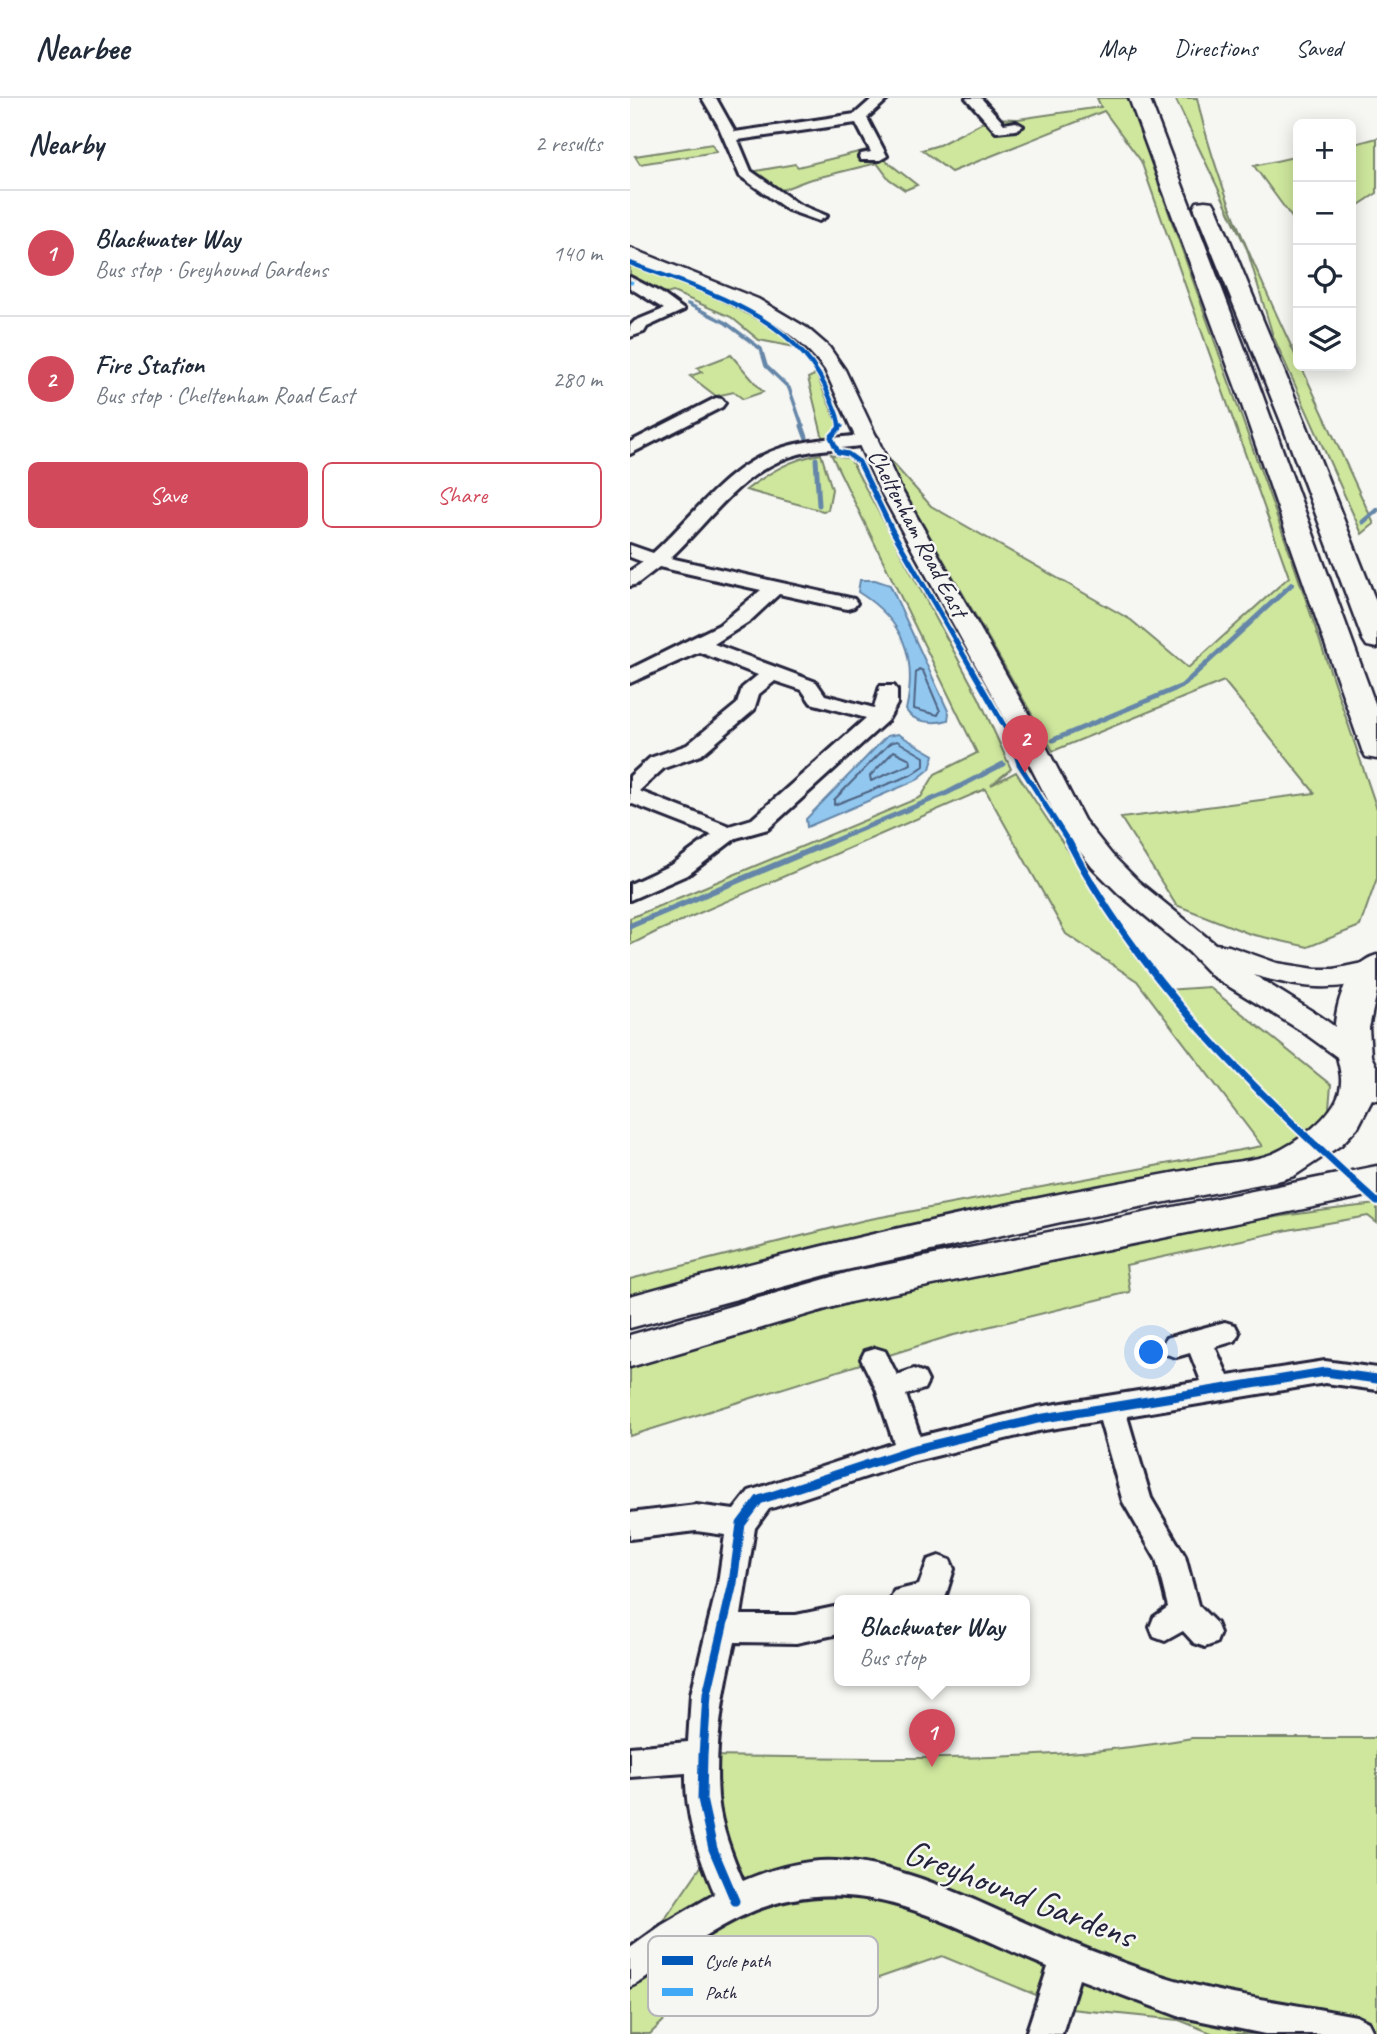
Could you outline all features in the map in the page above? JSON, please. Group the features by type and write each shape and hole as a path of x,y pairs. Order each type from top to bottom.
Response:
{"highway":[{"path":"1139,98 1249,391 1377,750"},
{"path":"1159,98 1294,424 1377,640"},
{"path":"630,1312 714,1287 850,1254 1060,1208 1282,1166 1328,1136 1345,1118 1358,1091 1363,1071 1353,1014 1361,989 1375,967"},
{"path":"1321,1190 1377,1161"},
{"path":"630,1351 850,1287 1377,1180"}],"main road":[{"name":"Cheltenham Road East","path":"630,254 738,296 800,332 822,351 835,370 890,489 1025,731 1072,823 1120,879 1199,945 1222,969 1310,1023 1363,1071"},
{"name":"Cheltenham Road East","path":"1199,945 1266,970 1303,978 1354,977 1375,967"}],"street":[{"path":"709,98 745,173 793,207 819,216"},
{"path":"730,137 860,118 882,98"},
{"path":"973,98 1001,128 1016,126"},
{"path":"860,118 880,156 866,157"},
{"path":"630,282 676,310 641,324 638,329 630,332"},
{"path":"630,449 716,403 706,397"},
{"path":"630,580 656,561 696,517 761,463 796,451 869,439"},
{"path":"630,551 656,561 774,588 821,589 847,603"},
{"path":"630,677 700,645 749,614 774,588"},
{"path":"700,645 713,653 809,686 818,699 881,716"},
{"path":"630,787 657,763 694,750 747,706 749,692 771,674"},
{"path":"630,893 681,869 728,833 760,824 881,716 887,704 887,690"},
{"path":"630,795 728,833"},
{"path":"1200,1340 1219,1390"},
{"path":"876,1359 902,1385 911,1450"},
{"path":"735,1901 713,1849 702,1799 703,1756 707,1693 733,1583 741,1524 759,1500 911,1450 1038,1419 1325,1372 1377,1379"},
{"path":"1111,1408 1126,1468 1139,1502 1170,1556 1185,1624"},
{"path":"630,1526 696,1518 741,1524"},
{"path":"723,1627 762,1631 815,1628 834,1621"},
{"path":"630,1762 703,1756"},
{"name":"Greyhound Gardens","path":"676,1936 735,1901 783,1884 834,1877 895,1886 1068,1958 1191,2001 1340,2033"},
{"name":"Greyhound Gardens","path":"630,1970 648,1957"},
{"path":"1044,2034 1068,1958"}],"green space":[{"path":"1097,98 1128,98 1292,559 1377,809 1377,878 1360,926 1308,947 1250,934 1176,905 1121,818 1315,793 1224,681 1053,751 880,449 931,506 1131,620 1188,668 1289,577 1141,161 1104,111 951,172 922,150 939,145 991,118 1018,119 1101,107"},
{"path":"1175,98 1197,98 1227,199 1293,350 1293,371 1303,371 1374,524 1362,534 1273,336 1247,249"},
{"path":"1377,138 1377,193 1356,207 1356,182 1356,144"},
{"path":"712,144 716,152 640,164 635,156"},
{"path":"875,148 880,156 917,185 905,190 889,179 877,163 808,180 771,194 745,173 795,164 798,167"},
{"path":"1293,157 1293,219 1254,166"},
{"path":"630,254 704,282 701,291 752,316 800,348 759,340 731,317 673,292 663,295 630,278"},
{"path":"731,355 763,392 743,399 734,392 716,396 690,376 702,372 697,368"},
{"path":"816,374 840,429 823,439 808,378"},
{"path":"821,454 832,489 828,510 823,511 746,490 781,467"},
{"path":"831,454 850,459 979,698 1011,769 991,785 1016,772 1092,887 1166,990 1209,987 1331,1085 1328,1119 1272,1158 864,1236 630,1295 630,1279 865,1220 1262,1146 1137,981 1066,934 985,789 630,945 630,918 921,797 935,774 977,753"},
{"path":"1377,1204 1377,1223 1368,1216 1288,1230 1126,1265 1130,1292 950,1336 630,1436 630,1360 1001,1268 1188,1231"},
{"path":"1192,1738 1377,1738 1377,2034 1214,2034 1179,2020 1070,2009 942,1956 878,1978 878,1936 653,1936 713,1849 703,1756 948,1758 1071,1753"},
{"path":"648,1944 648,2016 668,2016 650,2034 630,2034 630,1970"}],"water":[{"path":"860,580 875,580 890,585 949,713 948,720 925,721 914,718 906,710 910,673 903,642 886,615 858,592"},
{"path":"898,734 934,755 930,769 915,781 807,827 806,819 887,736"}],"waterway":[{"path":"688,304 726,323 761,349 766,366 789,388 803,428"},
{"path":"802,426 806,437"},
{"path":"816,459 819,505"},
{"path":"1363,522 1377,510"},
{"path":"1053,740 1182,686 1292,584"},
{"path":"826,844 947,793 1003,764"},
{"path":"630,926 830,842"}],"cycle path":[{"path":"630,263 705,292 756,316 800,348 816,367 841,426 831,437 838,452 848,454 859,462 892,530 1010,736 1013,751 1026,777 1065,834 1092,887 1166,990 1301,1133 1377,1202"},
{"path":"735,1901 713,1849 702,1799 703,1756 707,1694 733,1583 741,1524 759,1500 911,1450 1038,1419 1325,1372 1377,1379"}],"place":[{"name":"Fire Station","path":"1025,773"},
{"name":"Blackwater Way","path":"932,1767"}]}
